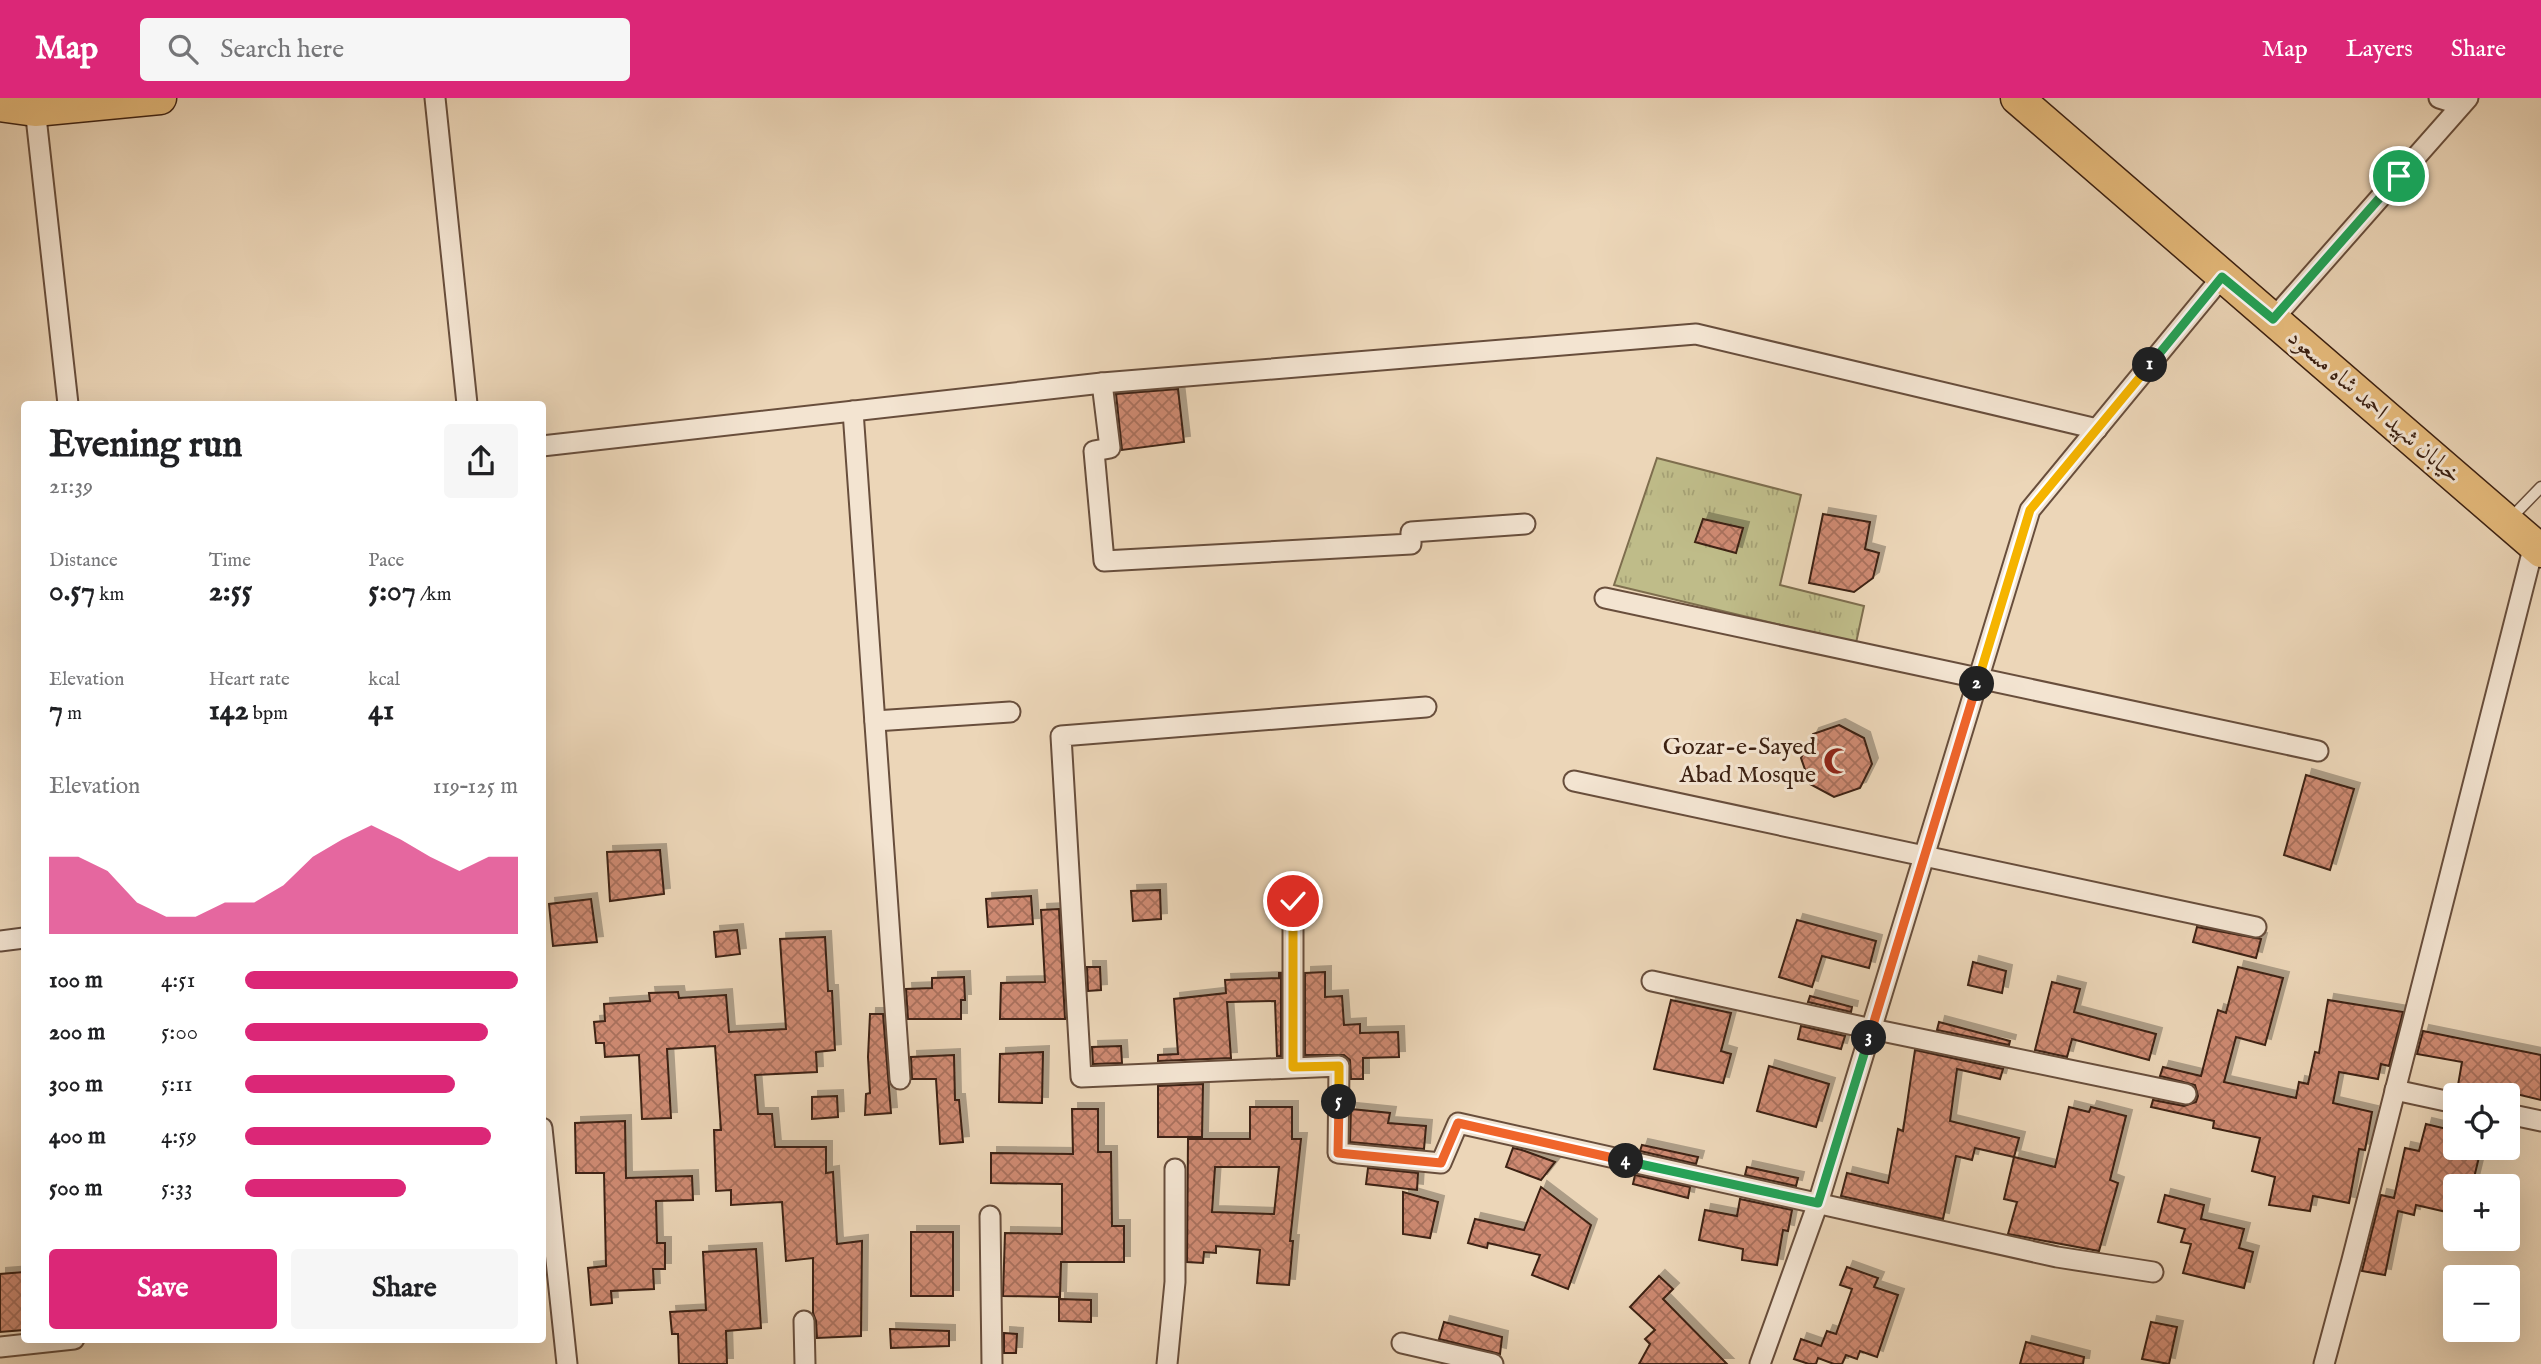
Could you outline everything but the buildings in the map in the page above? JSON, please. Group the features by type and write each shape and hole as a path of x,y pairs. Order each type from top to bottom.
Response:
{"main road":[{"path":"0,105 160,98"},
{"name":"خیابان شهید احمد شاه مسعود","path":"2017,98 2538,548"},
{"path":"0,124 35,104"}],"street":[{"path":"435,98 467,401"},
{"path":"2439,98 2464,102"},
{"path":"2273,319 2464,102"},
{"path":"35,104 68,401"},
{"path":"1760,1364 1818,1203 2030,510 2222,277"},
{"path":"546,446 1102,383 1696,334 2097,429"},
{"path":"1102,383 1110,448 1094,451 1104,561 1411,544 1411,532 1525,524"},
{"path":"853,411 900,1079"},
{"path":"2324,1364 2538,548"},
{"path":"1605,598 2318,751"},
{"path":"1426,707 1062,736 1081,1077 1339,1066 1338,1153 1441,1163 1458,1123 2057,1257 2153,1272"},
{"path":"875,721 1010,712"},
{"path":"1574,781 2256,927"},
{"path":"1293,901 1293,1067"},
{"path":"0,941 21,938"},
{"path":"1651,981 2186,1094"},
{"path":"2395,1090 2443,1100"},
{"path":"2520,1117 2541,1121"},
{"path":"1167,1364 1175,1282 1175,1169"},
{"path":"546,1200 551,1289 567,1364"},
{"path":"990,1216 992,1364"},
{"path":"804,1321 805,1364"},
{"path":"0,1346 32,1343"},
{"path":"1402,1343 1493,1364"}],"lane":[{"path":"2507,522 2541,487"}],"green space":[{"path":"1657,458 1801,495 1780,585 1864,606 1856,643 1614,585"}],"place":[{"name":"Gozar-e-Sayed Abad Mosque","path":"1837,761"}],"route":[{"path":"1293,901 1293,1067 1339,1066 1338,1153 1441,1163 1458,1123 1818,1203 2030,510 2222,277 2273,319 2399,176"}]}
